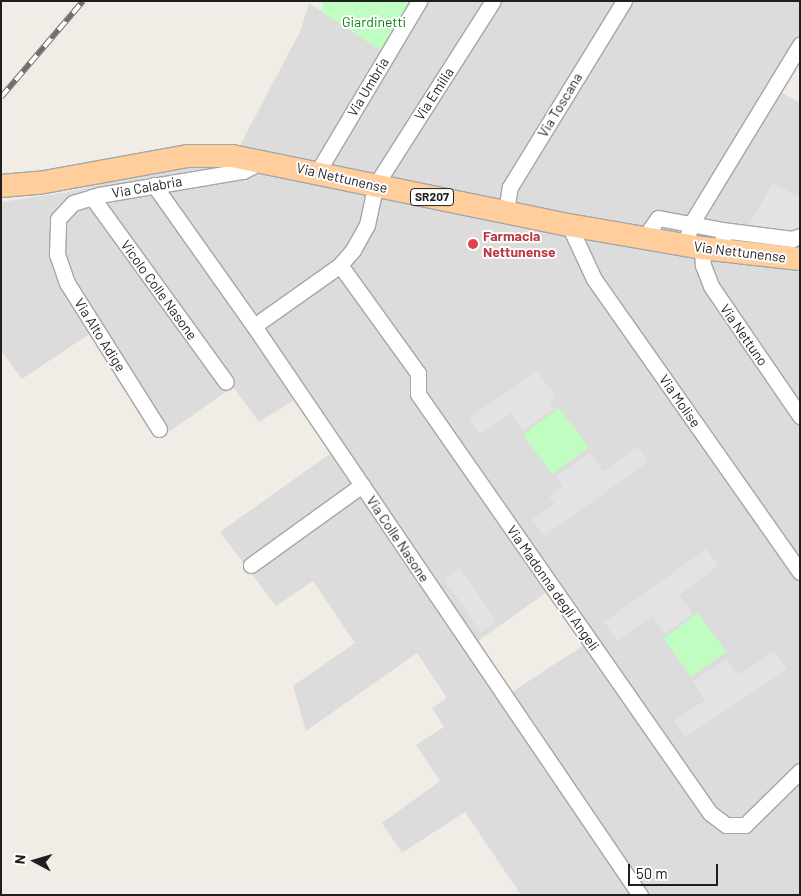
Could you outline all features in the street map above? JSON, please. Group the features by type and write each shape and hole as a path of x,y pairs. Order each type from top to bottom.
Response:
{"main road":[{"name":"Via Nettunense","path":"1,186 64,178 188,156 254,159 375,186 569,225 644,238 723,240 800,259"}],"street":[{"name":"Via Umbria","path":"317,173 419,1"},
{"name":"Via Emilia","path":"375,186 493,1"},
{"name":"Via Toscana","path":"506,211 510,187 624,1"},
{"path":"693,239 800,45"},
{"name":"Via Calabria","path":"56,235 58,219 64,209 72,203 92,197 154,185 243,171 251,167 254,159"},
{"name":"Via Colle Nasone","path":"154,185 254,326 640,895"},
{"path":"254,326 340,264 357,246 365,230 375,186"},
{"name":"Vicolo Colle Nasone","path":"92,197 226,382"},
{"name":"Via Molise","path":"569,225 594,278 800,572"},
{"name":"Via Alto Adige","path":"56,235 59,263 67,283 159,429"},
{"path":"723,240 792,239 800,236"},
{"name":"Via Nettuno","path":"693,239 711,286 800,416"},
{"name":"Via Madonna degli Angeli","path":"340,264 418,373 418,394 710,813 726,825 745,825 800,771"},
{"path":"251,565 362,485"}],"shaded area":[{"path":"409,1 800,1 800,60 781,92 800,103 800,895 521,895 465,812 402,853 382,823 440,781 416,745 444,727 432,708 447,698 417,653 306,731 293,686 355,643 313,581 276,606 220,532 331,453 296,399 259,422 233,387 160,438 91,333 22,379 1,350 1,202 68,192 183,165 230,164 300,32 309,3 380,50","holes":["547,592 584,645 512,692 478,641"]},
{"path":"773,183 800,198 800,243 789,246 739,242"},
{"path":"537,371 556,397 549,402 554,409 523,430 511,413 480,434 469,418"},
{"path":"638,447 648,462 544,536 532,519 555,504 549,496 563,486 556,477 590,453 603,472"},
{"path":"706,549 718,566 679,595 693,614 665,634 652,616 617,641 604,622"},
{"path":"460,568 496,622 481,633 444,579"},
{"path":"774,651 787,669 685,737 674,721 705,700 693,681 727,659 738,675"}],"green space":[{"name":"Giardinetti","path":"324,1 409,1 381,51 321,11"},
{"path":"559,408 588,447 553,474 523,435"},
{"path":"698,613 726,652 691,677 663,638"}],"railway":[{"path":"1,97 83,1"}],"place":[{"name":"Farmacia Nettunense","path":"473,244"}]}
